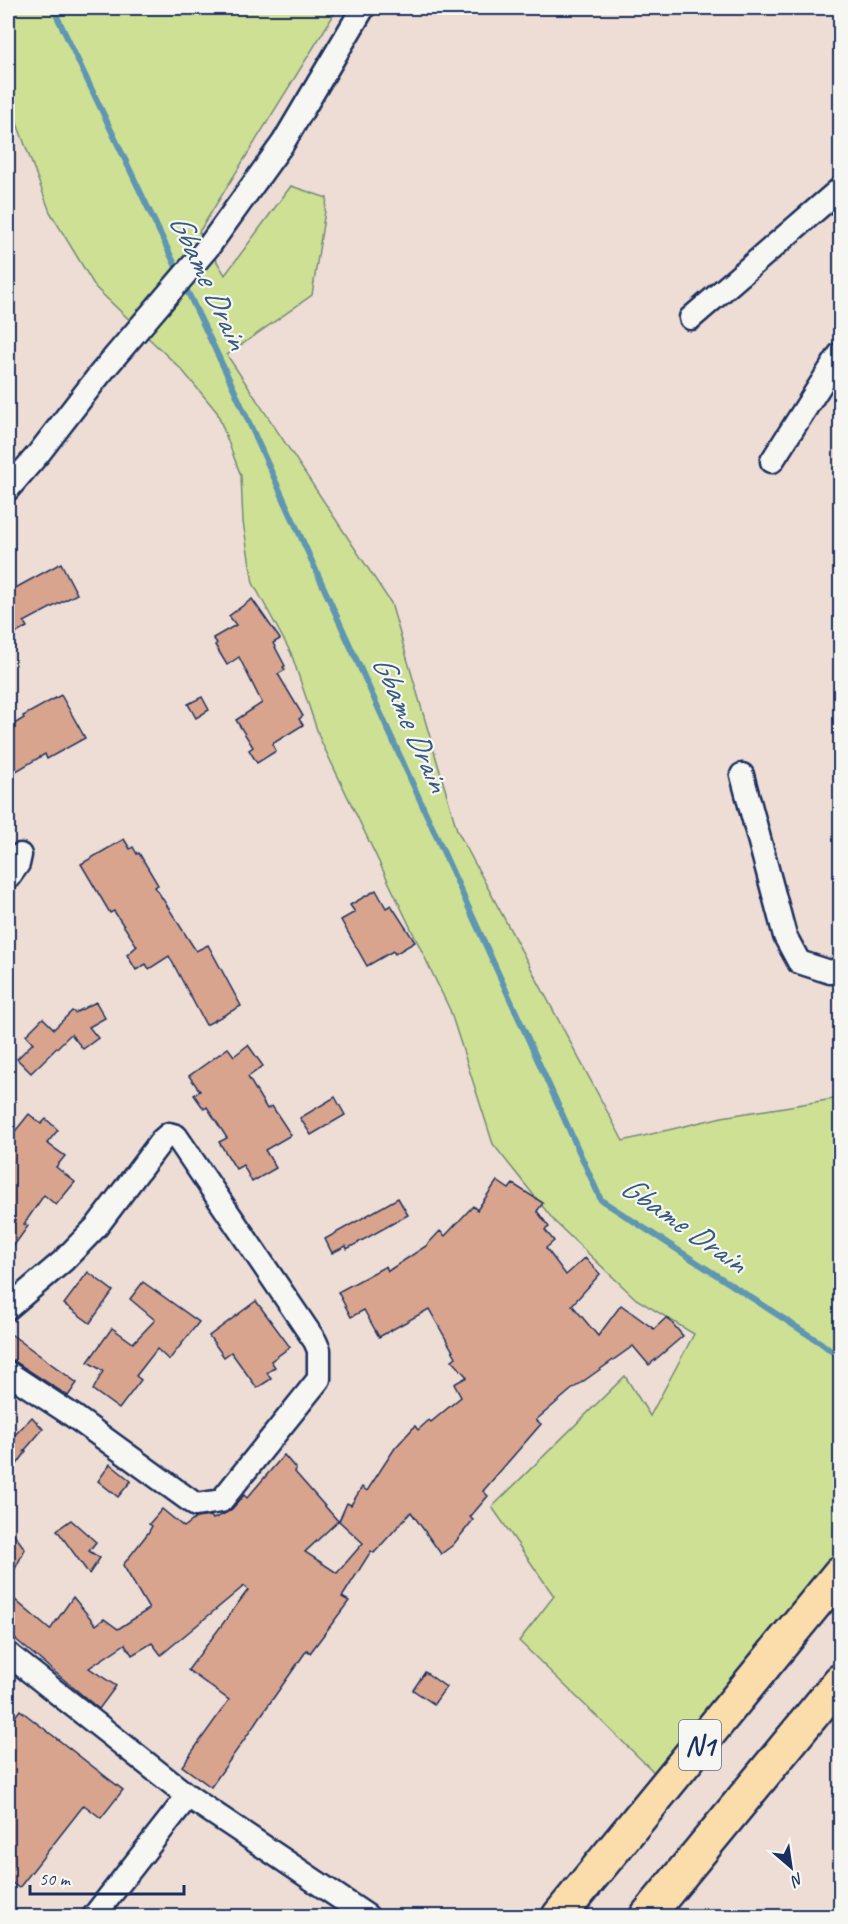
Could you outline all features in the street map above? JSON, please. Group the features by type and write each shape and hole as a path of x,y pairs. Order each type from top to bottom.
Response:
{"highway":[{"name":"N1","path":"559,1917 840,1573"},
{"name":"N1","path":"647,1917 840,1681"}],"street":[{"path":"8,489 100,374 208,246 283,143 363,8"},
{"path":"691,318 840,189"},
{"path":"772,461 840,354"},
{"path":"742,775 785,936 799,962 830,972 840,969"},
{"path":"8,878 18,864 20,855"},
{"path":"8,1308 63,1261 97,1226 162,1140 169,1134 176,1136 315,1341 319,1350 319,1379 221,1501 196,1505 72,1415 8,1373"},
{"path":"8,1654 188,1796 367,1917"},
{"path":"94,1917 188,1796"}],"green space":[{"path":"8,8 338,8 199,232 225,275 291,186 327,198 312,295 227,355 391,603 457,830 623,1141 722,1117 840,1098 840,1557 657,1775 519,1641 554,1596 492,1507 625,1376 650,1416 694,1334 636,1299 555,1222 493,1144 450,1010 320,739 291,653 253,583 243,522 241,476 217,412 182,370 96,288 50,212 8,99"}],"building":[{"path":"61,563 77,594 24,622 27,627 8,638 8,592"},
{"path":"252,599 280,639 273,643 285,670 278,674 303,716 299,719 303,725 272,744 276,751 257,763 249,750 253,747 236,720 262,703 239,657 227,665 213,638 236,625 229,616"},
{"path":"61,695 85,738 47,759 45,754 8,776 8,728 24,718 23,716"},
{"path":"202,697 209,710 196,718 188,704"},
{"path":"124,839 130,849 133,847 137,854 139,853 158,885 155,887 196,951 208,945 241,1006 206,1025 169,956 149,969 146,964 136,970 127,955 137,946 114,911 110,913 81,864"},
{"path":"376,890 386,908 391,905 415,942 367,966 341,920 355,912 350,905"},
{"path":"96,1002 105,1018 89,1027 98,1038 83,1049 71,1034 31,1073 17,1059 33,1043 26,1035 43,1018 54,1029 72,1011 75,1013"},
{"path":"248,1045 263,1066 248,1077 267,1109 272,1106 291,1135 265,1150 276,1168 252,1182 243,1165 236,1169 219,1142 227,1138 207,1107 204,1109 194,1095 200,1091 189,1076 228,1048 234,1056"},
{"path":"335,1097 345,1115 311,1135 300,1118"},
{"path":"29,1114 41,1124 46,1119 58,1130 47,1143 65,1156 56,1167 75,1182 56,1205 44,1195 24,1224 28,1226 8,1254 8,1140"},
{"path":"497,1181 509,1189 513,1184 543,1203 537,1211 549,1227 545,1230 554,1241 546,1248 566,1275 585,1258 600,1274 572,1305 598,1336 621,1305 654,1329 667,1317 683,1336 649,1365 633,1346 571,1390 536,1420 541,1424 483,1491 488,1496 470,1517 473,1520 453,1545 441,1554 411,1512 374,1553 371,1551 342,1597 349,1601 310,1653 307,1650 211,1787 182,1766 229,1700 188,1670 248,1590 244,1586 161,1655 152,1643 132,1655 125,1644 89,1668 116,1686 99,1709 8,1633 8,1594 50,1630 73,1597 96,1625 104,1619 118,1629 149,1609 123,1565 148,1533 152,1526 149,1524 162,1509 184,1527 196,1518 211,1516 213,1519 232,1509 244,1495 247,1498 284,1455 296,1469 294,1471 338,1521 305,1552 337,1573 363,1543 339,1521 347,1503 351,1505 362,1487 367,1491 395,1448 415,1426 418,1430 429,1420 431,1422 461,1397 454,1384 467,1377 452,1360 456,1357 429,1309 379,1337 364,1310 351,1317 338,1292 386,1266 388,1271 426,1246 440,1231 445,1236 473,1206 477,1210"},
{"path":"398,1198 408,1215 347,1249 346,1246 332,1253 325,1239"},
{"path":"88,1272 113,1291 90,1323 64,1304"},
{"path":"143,1282 199,1322 169,1360 157,1349 136,1376 141,1380 119,1409 93,1390 103,1371 88,1362 112,1328 133,1343 155,1320 130,1299"},
{"path":"256,1301 290,1347 271,1361 275,1367 267,1373 271,1379 257,1388 231,1352 224,1357 209,1336"},
{"path":"8,1332 77,1383 68,1396 8,1357"},
{"path":"32,1417 43,1429 24,1451 26,1452 8,1477 8,1439 12,1442 14,1439 12,1438"},
{"path":"110,1464 131,1481 118,1497 98,1481"},
{"path":"71,1520 96,1542 89,1551 100,1558 89,1574 57,1530"},
{"path":"8,1526 25,1549 8,1583"},
{"path":"425,1672 446,1687 434,1704 413,1690"},
{"path":"20,1710 123,1790 101,1818 84,1805 19,1888 8,1880 8,1726"}],"waterway":[{"name":"Gbame Drain","path":"53,8 179,273"},
{"name":"Gbame Drain","path":"183,282 233,387 601,1200 821,1343 840,1358"}]}
